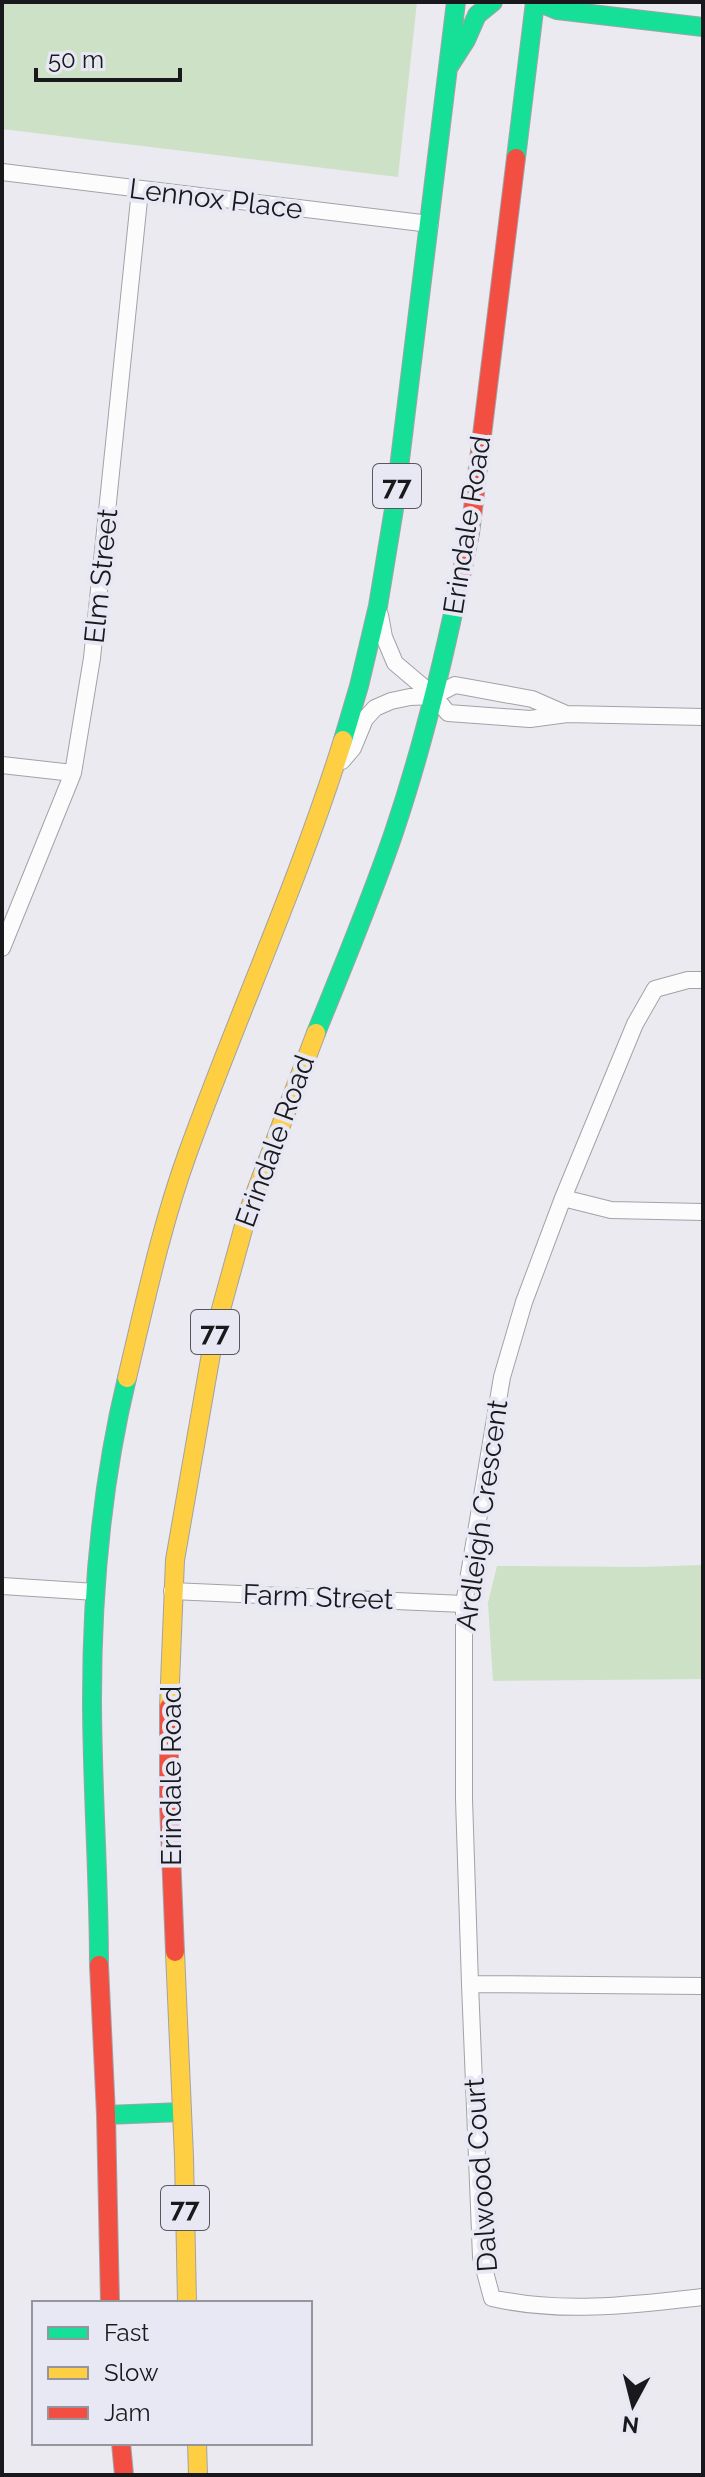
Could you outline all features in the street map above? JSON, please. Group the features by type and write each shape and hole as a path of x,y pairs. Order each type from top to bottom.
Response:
{"main road":[{"name":"77","path":"110,2301 92,1698 102,1529 120,1408 163,1228 187,1155 304,855 359,686 384,579 394,509 456,2"},
{"path":"448,68 477,15 493,2"},
{"path":"537,2 557,10 703,27"},
{"name":"Erindale Road","path":"187,2301 167,1781 172,1591 177,1537 223,1296 262,1168 377,880 401,813 434,696 470,533 537,2"},
{"path":"627,2 703,11"},
{"path":"106,2115 182,2112"},
{"path":"121,2445 124,2475"},
{"path":"186,2445 186,2475"},
{"path":"197,2445 198,2475"}],"street":[{"name":"Lennox Place","path":"2,172 430,224"},
{"name":"Elm Street","path":"2,948 73,773 92,658 140,190"},
{"path":"378,606 384,637 395,663 434,696 448,713 530,719 567,714 703,717"},
{"path":"333,771 353,748 365,719 375,708 391,701 434,696 455,685 532,699 567,714"},
{"path":"2,765 73,773"},
{"name":"Ardleigh Crescent","path":"470,1984 464,1799 464,1604 502,1377 524,1302 563,1198 635,1024 655,989 688,980 703,980"},
{"path":"563,1198 611,1210 703,1212"},
{"path":"2,1586 96,1592"},
{"name":"Farm Street","path":"172,1591 464,1604"},
{"path":"470,1984 703,1986"},
{"name":"Dalwood Court","path":"470,1984 481,2257 492,2298 527,2306 626,2306 703,2297"}],"green space":[{"path":"2,2 417,2 398,177 2,129"},
{"path":"703,1565 703,1679 493,1681 488,1603 497,1566"}],"traffic: fast":[{"path":"343,740 378,606 394,509 456,2"},
{"path":"448,68 477,15 493,2"},
{"path":"516,158 535,2"},
{"path":"538,2 557,10 703,27"},
{"path":"316,1033 376,883 403,803 429,715 457,595"},
{"path":"99,1965 92,1658 100,1536 111,1456 127,1378"},
{"path":"106,2115 182,2112"}],"traffic: slow":[{"path":"127,1378 178,1182 307,845 343,740"},
{"path":"169,1707 175,1560 215,1331 247,1215 316,1033"},
{"path":"175,1952 187,2301"},
{"path":"197,2445 198,2475"}],"traffic: jam":[{"path":"457,595 470,533 516,158"},
{"path":"169,1707 175,1952"},
{"path":"99,1965 110,2301"},
{"path":"121,2445 124,2475"}]}
